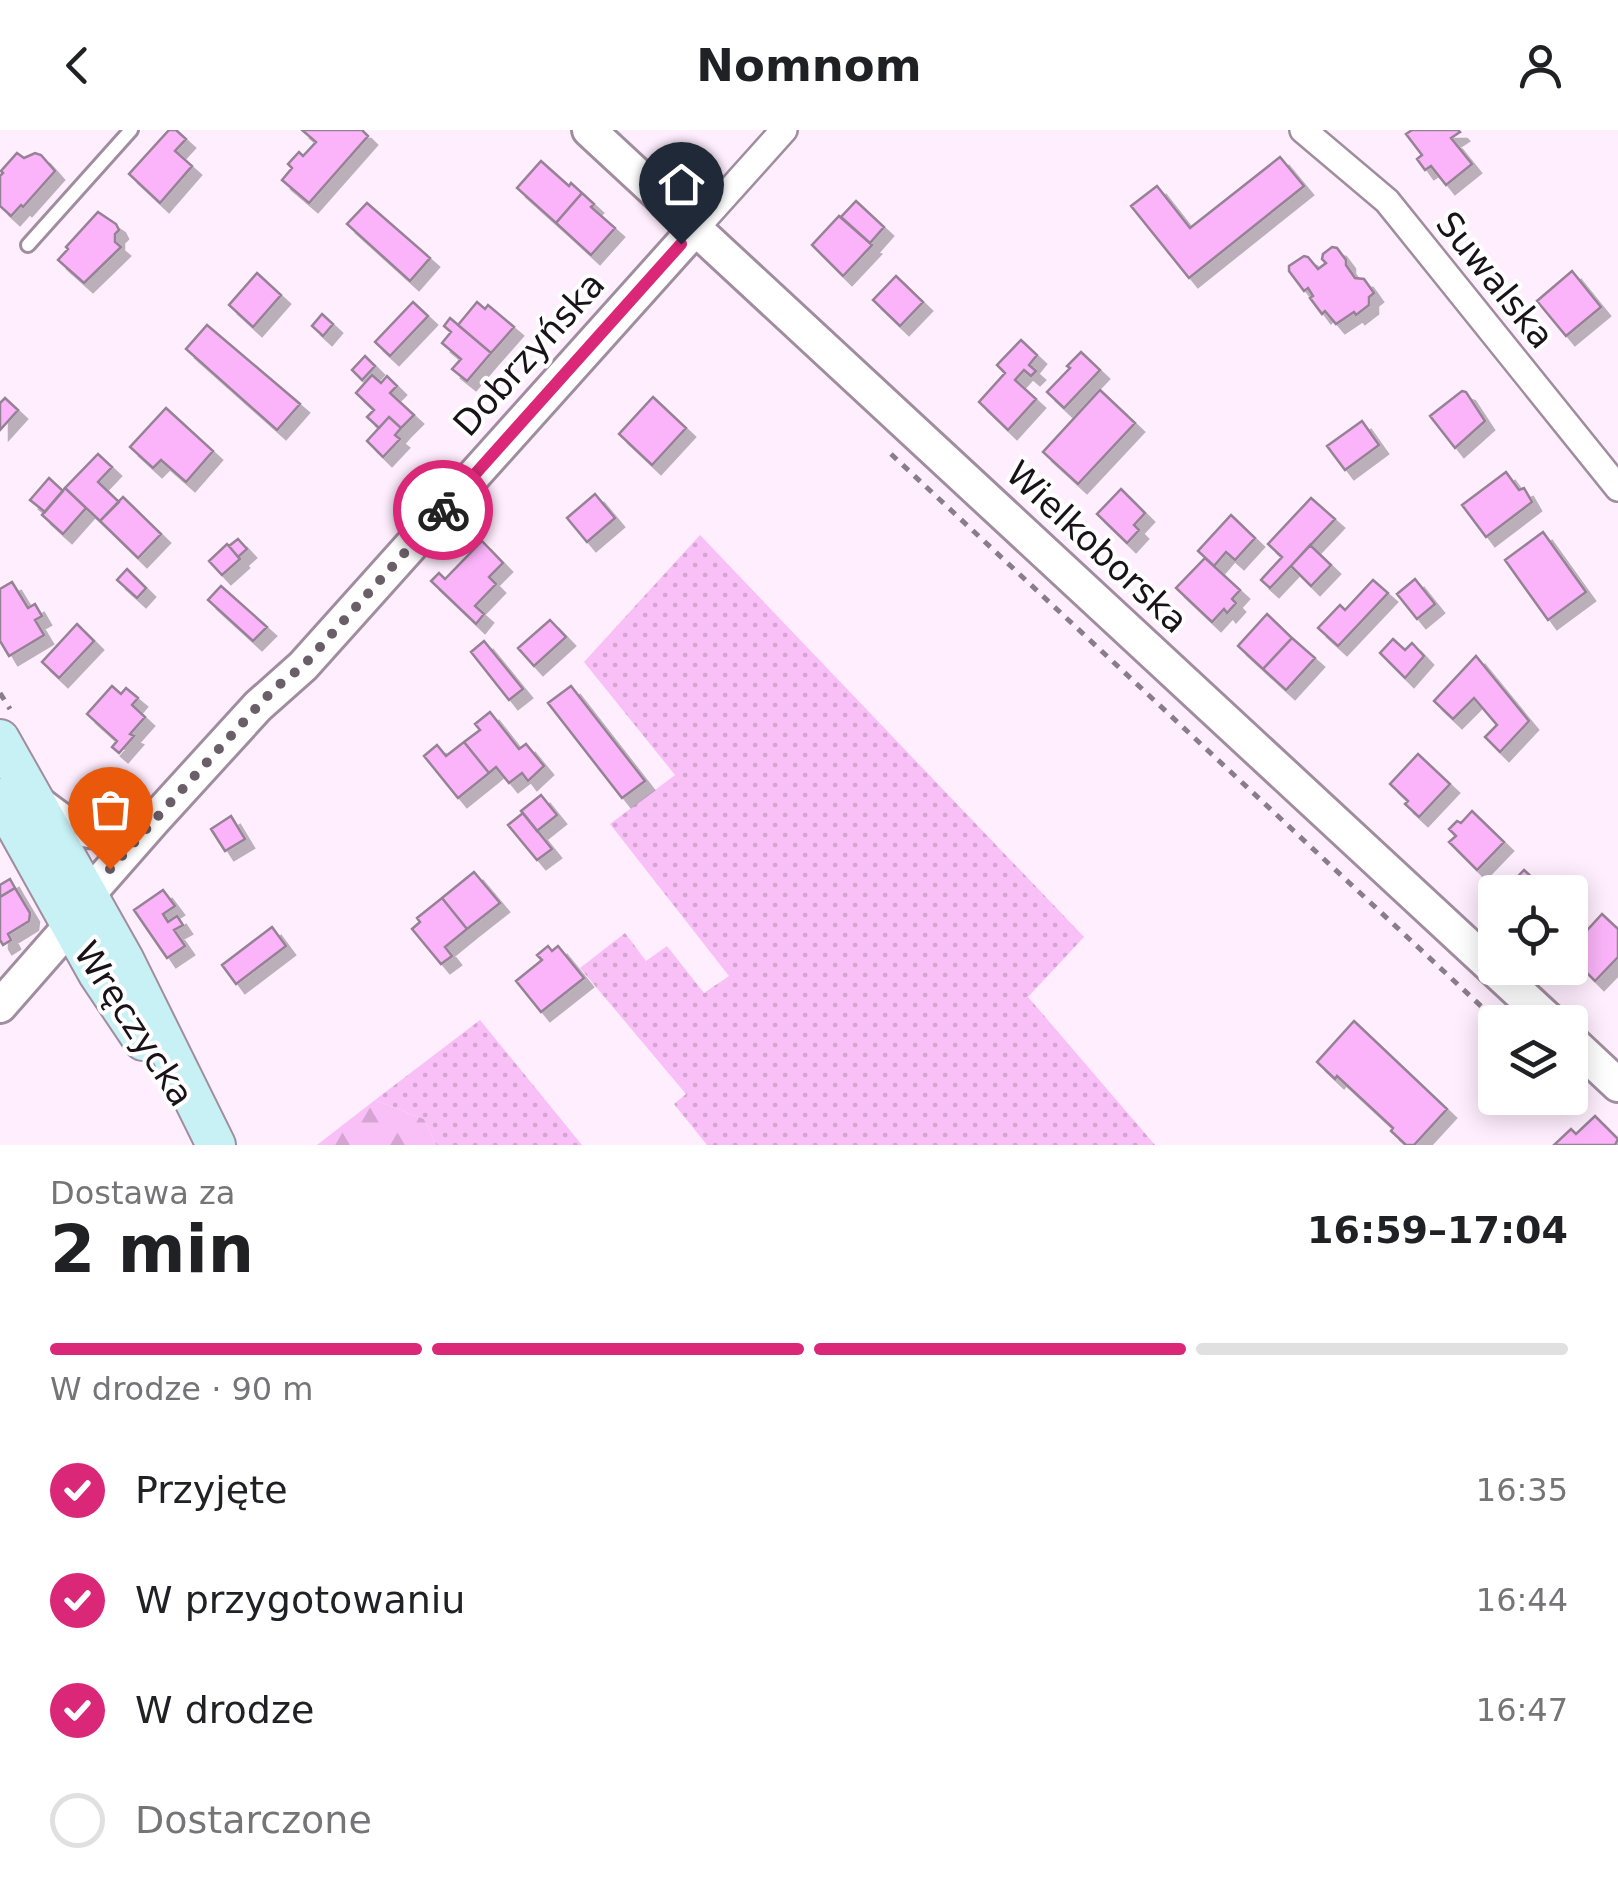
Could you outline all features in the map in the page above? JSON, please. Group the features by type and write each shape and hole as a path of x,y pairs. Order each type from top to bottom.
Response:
{"main road":[{"name":"Wręczycka","path":"0,739 48,884 80,909 124,959 214,1145"},
{"name":"Wręczycka","path":"18,799 80,909"}],"street":[{"name":"Wielkoborska","path":"588,130 1532,1005"},
{"name":"Dobrzyńska","path":"0,1006 154,820 275,688 303,666 784,130"},
{"name":"Suwalska","path":"1303,130 1386,201 1618,488"},
{"path":"18,799 86,831 108,832 154,820"},
{"path":"1588,1057 1618,1085"}],"lane":[{"path":"28,245 131,130"}],"path":[{"path":"888,450 1480,1005"}],"green space":[{"path":"700,535 1084,937 1028,997 1155,1145 707,1145 674,1104 686,1094 580,968 625,933 646,961 667,946 704,993 729,976 610,824 675,775 584,662"},
{"path":"480,1020 582,1145 436,1145 424,1119 375,1100"},
{"path":"375,1100 424,1119 436,1145 317,1145"}],"building":[{"path":"169,130 176,130 186,139 175,151 192,166 160,203 129,174"},
{"path":"302,130 362,130 368,136 309,203 282,180 292,168 288,164 316,142"},
{"path":"1412,130 1458,130 1451,138 1472,164 1446,185 1431,166 1425,170 1417,159 1422,155 1406,134"},
{"path":"17,153 24,158 35,153 41,155 55,171 11,216 0,206 0,176"},
{"path":"1280,157 1304,186 1189,278 1131,206 1157,186 1190,228"},
{"path":"541,161 582,193 556,223 517,188"},
{"path":"582,193 594,204 591,207 615,228 591,255 556,223"},
{"path":"856,201 884,227 870,243 841,217"},
{"path":"367,203 430,258 410,281 347,224"},
{"path":"98,212 116,224 119,230 115,242 121,247 84,283 58,260"},
{"path":"839,216 872,245 843,276 812,245"},
{"path":"1332,247 1346,260 1355,278 1364,279 1374,293 1369,297 1369,305 1336,324 1325,311 1322,314 1308,288 1304,291 1289,271 1289,266 1304,256 1318,269 1326,263 1323,254"},
{"path":"1572,271 1601,307 1566,336 1537,301"},
{"path":"257,273 281,295 253,327 229,305"},
{"path":"896,276 923,302 900,326 873,300"},
{"path":"413,302 428,316 390,356 375,342"},
{"path":"477,302 485,309 488,305 514,327 491,353 458,325"},
{"path":"322,314 333,324 323,336 312,326"},
{"path":"450,318 491,353 467,381 452,369 461,359 442,343 451,332 444,326"},
{"path":"207,325 300,404 277,430 186,349"},
{"path":"1021,340 1037,355 1029,365 1036,371 1031,376 1024,370 1015,380 1036,399 1008,430 979,402 1005,373 997,365"},
{"path":"1081,352 1100,370 1064,408 1047,392"},
{"path":"365,356 375,366 362,380 352,370"},
{"path":"372,375 381,383 387,376 397,386 390,393 414,415 401,428 389,417 379,428 367,417 374,410 356,393"},
{"path":"1100,390 1135,423 1078,484 1043,452"},
{"path":"1462,391 1485,421 1455,448 1430,416"},
{"path":"653,397 686,428 652,465 619,434"},
{"path":"5,398 18,410 0,430 0,403"},
{"path":"166,408 213,451 186,482 161,460 153,468 130,447"},
{"path":"389,417 401,428 395,435 400,439 383,457 367,441"},
{"path":"1362,421 1379,445 1345,470 1327,446"},
{"path":"98,454 112,467 98,482 119,502 100,521 65,488"},
{"path":"1506,472 1519,490 1524,488 1532,502 1486,537 1462,505"},
{"path":"49,478 63,491 45,512 30,500"},
{"path":"65,488 86,508 63,534 42,515"},
{"path":"1121,489 1145,513 1134,525 1139,530 1127,543 1097,514"},
{"path":"595,494 615,518 587,542 567,518"},
{"path":"123,497 161,534 138,558 100,521"},
{"path":"1311,498 1335,519 1270,588 1261,580 1282,557 1268,544"},
{"path":"1231,515 1255,538 1235,560 1226,552 1214,566 1198,551"},
{"path":"1543,532 1586,592 1548,620 1505,560"},
{"path":"238,539 247,549 238,557 229,546"},
{"path":"482,541 503,563 489,577 496,584 475,606 484,614 476,624 431,581 439,573 445,579"},
{"path":"227,544 240,559 222,575 209,561"},
{"path":"1310,545 1331,565 1311,586 1291,566"},
{"path":"1205,558 1240,590 1232,599 1236,603 1212,622 1176,588"},
{"path":"127,569 146,588 137,598 117,580"},
{"path":"1415,579 1435,604 1417,619 1397,594"},
{"path":"1373,580 1388,593 1338,646 1318,628 1340,605 1345,610"},
{"path":"12,582 28,608 35,604 42,616 35,620 44,635 9,656 0,641 0,589"},
{"path":"221,586 267,627 253,641 208,600"},
{"path":"1267,614 1292,638 1263,669 1238,646"},
{"path":"550,620 566,637 534,666 518,648"},
{"path":"77,624 94,641 59,678 42,662"},
{"path":"1292,638 1315,658 1286,690 1263,669"},
{"path":"1393,639 1405,650 1412,643 1424,656 1405,678 1380,653"},
{"path":"484,641 523,689 509,700 471,652"},
{"path":"1476,656 1529,721 1500,752 1485,737 1497,725 1474,698 1453,719 1434,701"},
{"path":"112,686 121,694 126,688 138,698 132,705 145,717 119,753 112,747 117,741 87,714"},
{"path":"571,686 645,781 622,798 548,703"},
{"path":"490,712 519,749 526,744 544,766 528,781 522,773 509,783 496,767 489,773 464,742 480,730 475,724"},
{"path":"464,742 489,773 458,798 424,756 437,745 446,756"},
{"path":"1418,754 1450,784 1419,817 1390,784"},
{"path":"541,795 557,815 537,831 521,811"},
{"path":"1472,811 1504,842 1477,870 1449,842 1456,836 1449,829"},
{"path":"523,813 552,849 537,860 508,825"},
{"path":"231,816 245,839 225,851 211,829"},
{"path":"474,872 500,903 467,929 442,898"},
{"path":"10,879 15,888 0,897 0,885"},
{"path":"15,888 30,913 29,921 8,934 11,940 3,945 0,897"},
{"path":"163,890 175,906 163,914 168,922 177,916 183,925 174,930 185,946 167,958 134,910"},
{"path":"442,898 467,929 445,947 452,956 441,964 412,929 420,922 417,918"},
{"path":"1602,914 1618,929 1618,957 1595,981 1588,974 1588,929"},
{"path":"272,927 286,946 236,984 222,965"},
{"path":"548,946 552,951 558,946 584,978 541,1012 516,981 542,960 537,955"},
{"path":"1354,1021 1447,1109 1414,1145 1406,1145 1391,1131 1393,1128 1317,1062"},
{"path":"1595,1116 1618,1139 1615,1145 1554,1145 1571,1129 1576,1134"}],"way so far":[{"path":"110,869 275,688 303,666 443,510"}],"route":[{"path":"443,510 681,244"}]}
